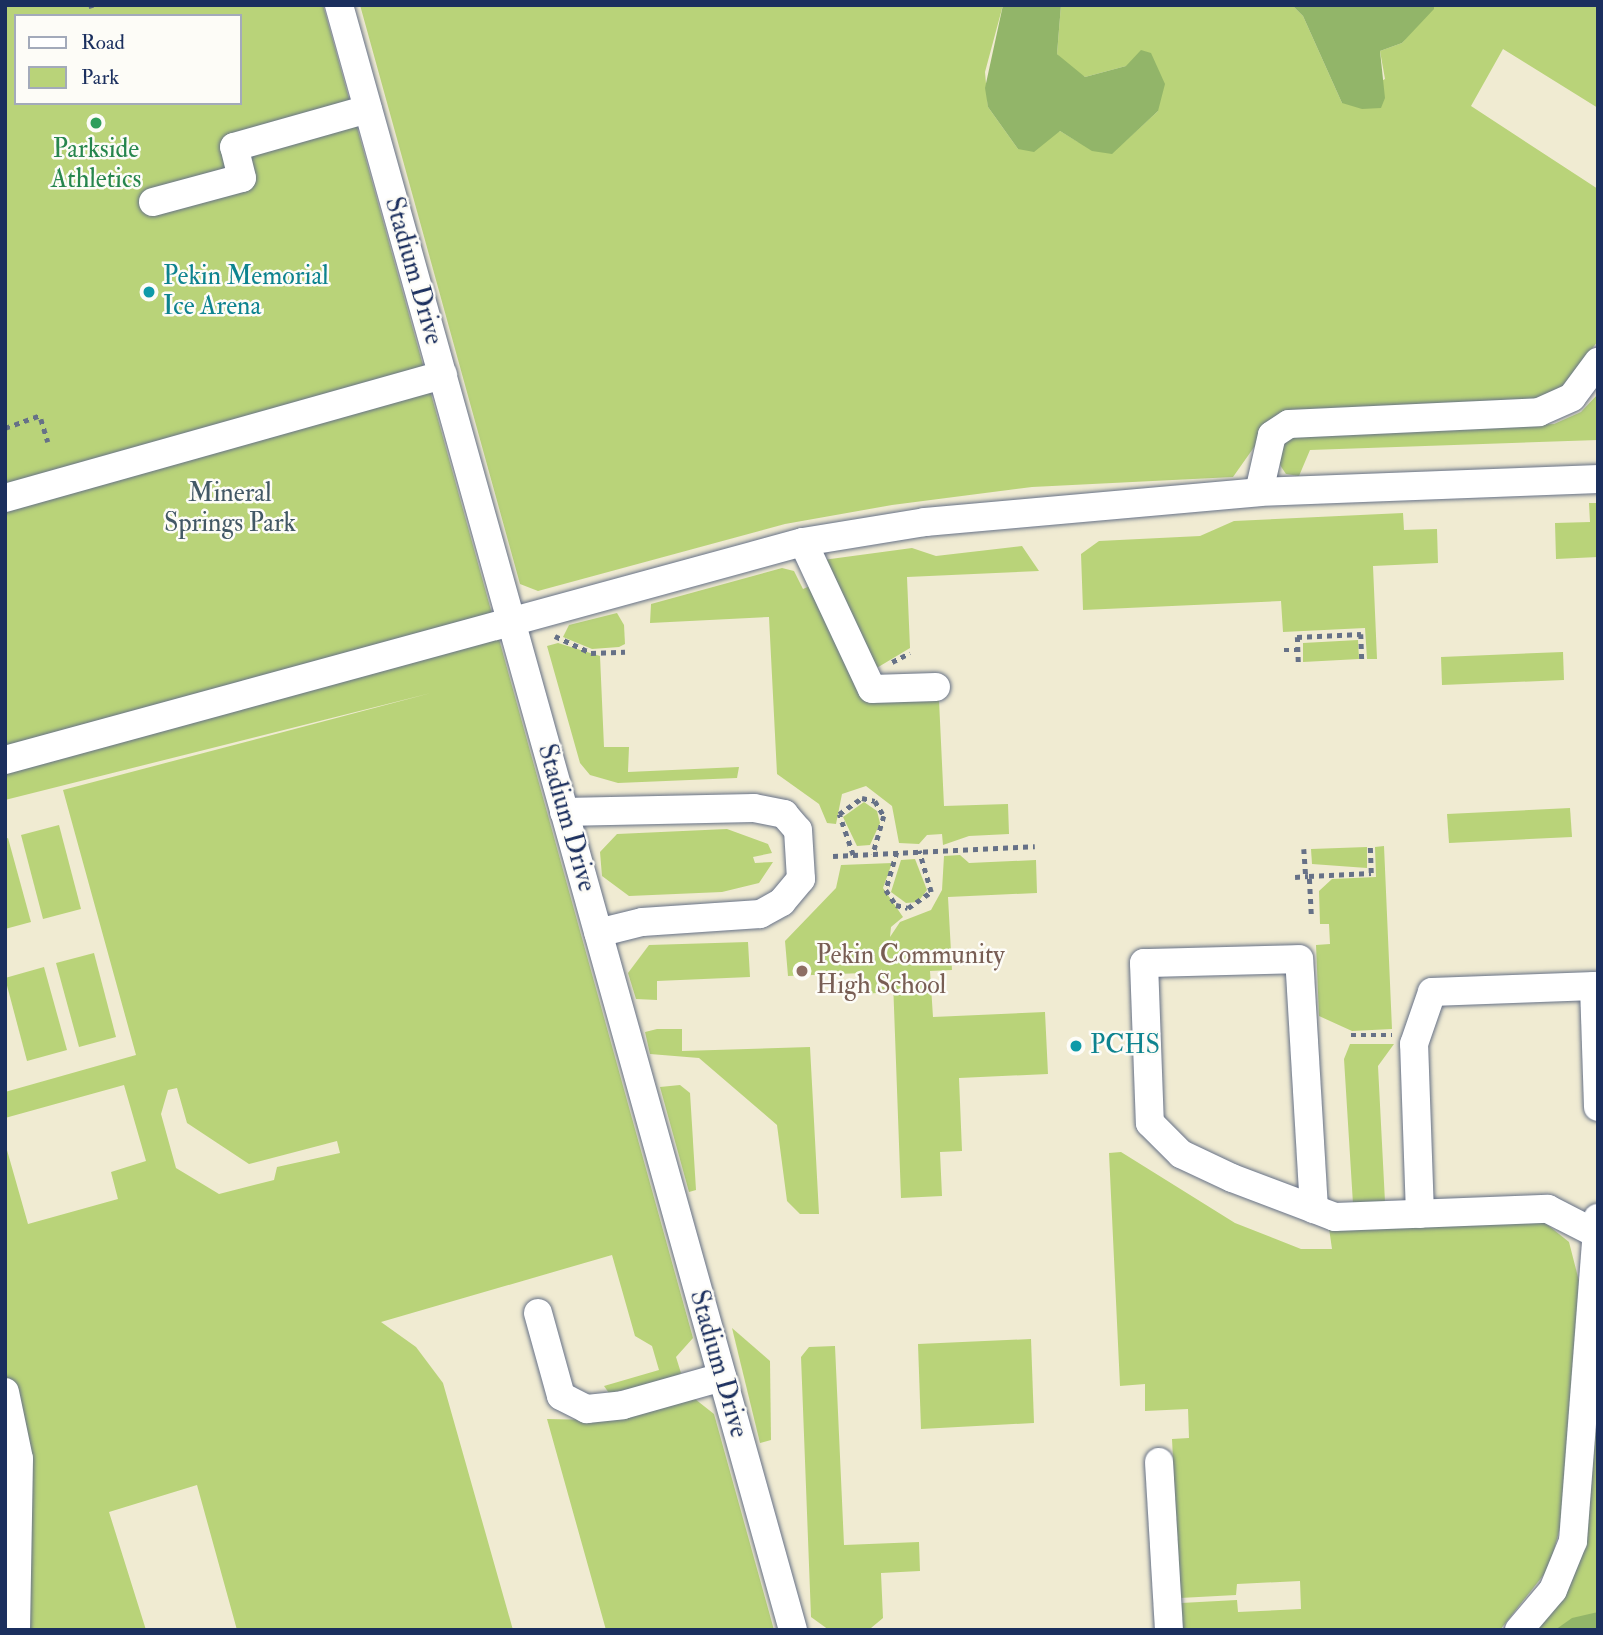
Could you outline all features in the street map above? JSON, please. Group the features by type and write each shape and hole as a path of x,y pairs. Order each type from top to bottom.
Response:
{"street":[{"name":"Stadium Drive","path":"339,5 793,1630"},
{"path":"153,202 242,178 234,147 368,109"},
{"path":"1259,492 1272,435 1289,424 1539,412 1572,397 1598,362"},
{"path":"5,498 443,375"},
{"path":"5,760 803,542 925,522 1259,492 1598,479"},
{"path":"803,542 872,690 936,687"},
{"path":"564,812 754,808 784,814 798,830 801,879 782,902 760,914 642,922 598,933"},
{"path":"1314,1209 1299,959 1144,963 1150,1123 1181,1154 1314,1209 1335,1217 1548,1209 1596,1226 1573,1541 1553,1590 1519,1630"},
{"path":"1420,1214 1414,1044 1432,992 1594,986 1598,1107"},
{"path":"538,1313 561,1396 587,1409 624,1405 722,1377"},
{"path":"5,1392 19,1460 16,1630"},
{"path":"1159,1462 1169,1630"}],"path":[{"path":"5,428 41,417 48,442"},
{"path":"547,628 591,653 625,652"},
{"path":"1298,662 1297,637 1361,634 1362,660"},
{"path":"1284,650 1298,650"},
{"path":"853,855 839,814 862,798 875,801 884,816 873,854"},
{"path":"833,856 1035,846"},
{"path":"1294,877 1371,873 1370,846"},
{"path":"1304,849 1311,914"},
{"path":"897,852 886,890 896,905 908,908 931,892 919,851"},
{"path":"1351,1035 1393,1035"}],"green space":[{"name":"Mineral Springs Park","path":"5,5 323,5 693,1338 676,1357 681,1373 675,1379 609,1393 604,1386 659,1370 652,1346 635,1336 612,1255 381,1322 416,1347 443,1383 513,1630 237,1630 197,1485 109,1512 146,1630 5,1630 5,1143 28,1224 118,1199 111,1172 146,1161 124,1085 5,1118 5,1092 136,1055 63,790 431,693 5,800","holes":["177,1088 187,1123 249,1164 337,1141 340,1153 277,1167 274,1180 219,1194 176,1168 161,1114 168,1090"]},
{"path":"360,5 1003,5 985,72 988,107 1018,149 1060,131 1078,142 1121,145 1158,111 1126,66 1085,77 1070,69 1057,54 1061,5 1292,5 1303,16 1342,103 1385,79 1380,51 1402,43 1434,5 1598,5 1598,108 1503,49 1471,106 1598,189 1598,341 1552,399 1257,443 1233,477 1032,487 892,505 785,524 538,591 520,584"},
{"path":"1003,5 1061,5 1057,54 1085,77 1126,66 1141,50 1151,53 1165,84 1158,111 1112,154 1092,151 1060,131 1034,152 1018,149 988,107 985,88"},
{"path":"1292,5 1434,5 1434,9 1402,43 1380,51 1385,98 1381,108 1362,109 1342,103 1303,16"},
{"path":"1598,394 1598,440 1310,450 1299,476 1286,474 1278,462 1282,442 1296,435 1554,424 1581,412"},
{"path":"1589,503 1598,503 1598,557 1556,559 1555,523 1590,522"},
{"path":"1403,513 1404,530 1437,529 1438,563 1373,566 1377,659 1367,659 1365,628 1283,632 1281,601 1083,610 1081,554 1099,541 1200,536 1234,521"},
{"path":"1022,546 1039,571 907,577 910,648 875,669 823,560 912,548 936,556"},
{"path":"782,568 794,571 803,589 812,585 866,702 939,700 944,806 1008,804 1009,834 969,836 943,845 942,834 927,835 919,844 899,843 892,806 866,786 842,794 836,824 827,823 819,804 777,774 769,617 650,623 651,604"},
{"path":"617,613 624,625 625,644 619,647 592,649 563,637 569,625"},
{"path":"1358,640 1359,659 1303,662 1303,643"},
{"path":"558,643 600,656 604,747 629,747 628,772 739,767 737,778 618,783 590,775 580,763 547,646"},
{"path":"1563,652 1564,680 1442,685 1441,657"},
{"path":"864,802 877,811 880,823 870,845 857,846 843,817"},
{"path":"1570,808 1572,837 1449,843 1447,814"},
{"path":"59,825 81,909 43,919 21,835"},
{"path":"727,829 768,844 772,853 753,857 755,863 773,862 759,883 722,892 629,896 602,876 600,852 617,834"},
{"path":"8,838 31,922 5,929 5,839"},
{"path":"1384,846 1392,1029 1352,1031 1319,1016 1316,945 1330,944 1329,924 1320,924 1319,891 1332,879 1376,877 1375,847"},
{"path":"1367,847 1367,868 1312,864 1311,849"},
{"path":"960,855 969,863 1036,860 1037,893 948,897 952,970 930,971 933,1017 1045,1012 1048,1074 959,1078 962,1151 940,1152 942,1196 901,1198 893,981 889,992 864,994 863,973 788,976 785,941 836,888 841,865 892,863 883,888 903,917 891,927 890,937 900,922 931,910 942,890 944,856"},
{"path":"915,859 927,890 918,902 906,903 891,892 901,860"},
{"path":"748,942 750,977 657,981 657,1000 636,999 628,973 649,945"},
{"path":"94,953 116,1037 79,1047 56,963"},
{"path":"44,967 67,1050 27,1061 5,978"},
{"path":"682,1029 682,1051 810,1047 819,1214 800,1214 787,1201 777,1125 699,1058 650,1054 645,1032"},
{"path":"1350,1044 1394,1044 1378,1066 1385,1202 1353,1204 1344,1059"},
{"path":"680,1085 690,1093 696,1190 689,1192 660,1087"},
{"path":"1121,1152 1235,1223 1301,1249 1332,1249 1329,1228 1544,1222 1569,1242 1579,1281 1563,1517 1549,1568 1500,1630 1182,1630 1181,1603 1237,1600 1238,1612 1301,1609 1300,1581 1237,1584 1236,1595 1180,1598 1172,1439 1189,1438 1188,1409 1145,1411 1145,1384 1120,1386 1109,1153"},
{"path":"732,1328 770,1361 771,1440 760,1443"},
{"path":"1031,1339 1034,1423 921,1429 918,1344"},
{"path":"835,1346 844,1545 919,1542 920,1571 881,1573 883,1618 871,1628 829,1630 811,1617 801,1357 809,1347"},
{"path":"695,1399 714,1414 774,1630 606,1630 547,1419 595,1420"},
{"path":"1598,1405 1598,1612 1555,1630 1535,1630 1591,1479"},
{"path":"1598,1612 1598,1630 1555,1630 1572,1618"}],"place":[{"name":"Parkside Athletics","path":"96,123"},
{"name":"Pekin Memorial Ice Arena","path":"149,292"},
{"name":"Pekin Community High School","path":"802,971"},
{"name":"PCHS","path":"1076,1046"}]}
